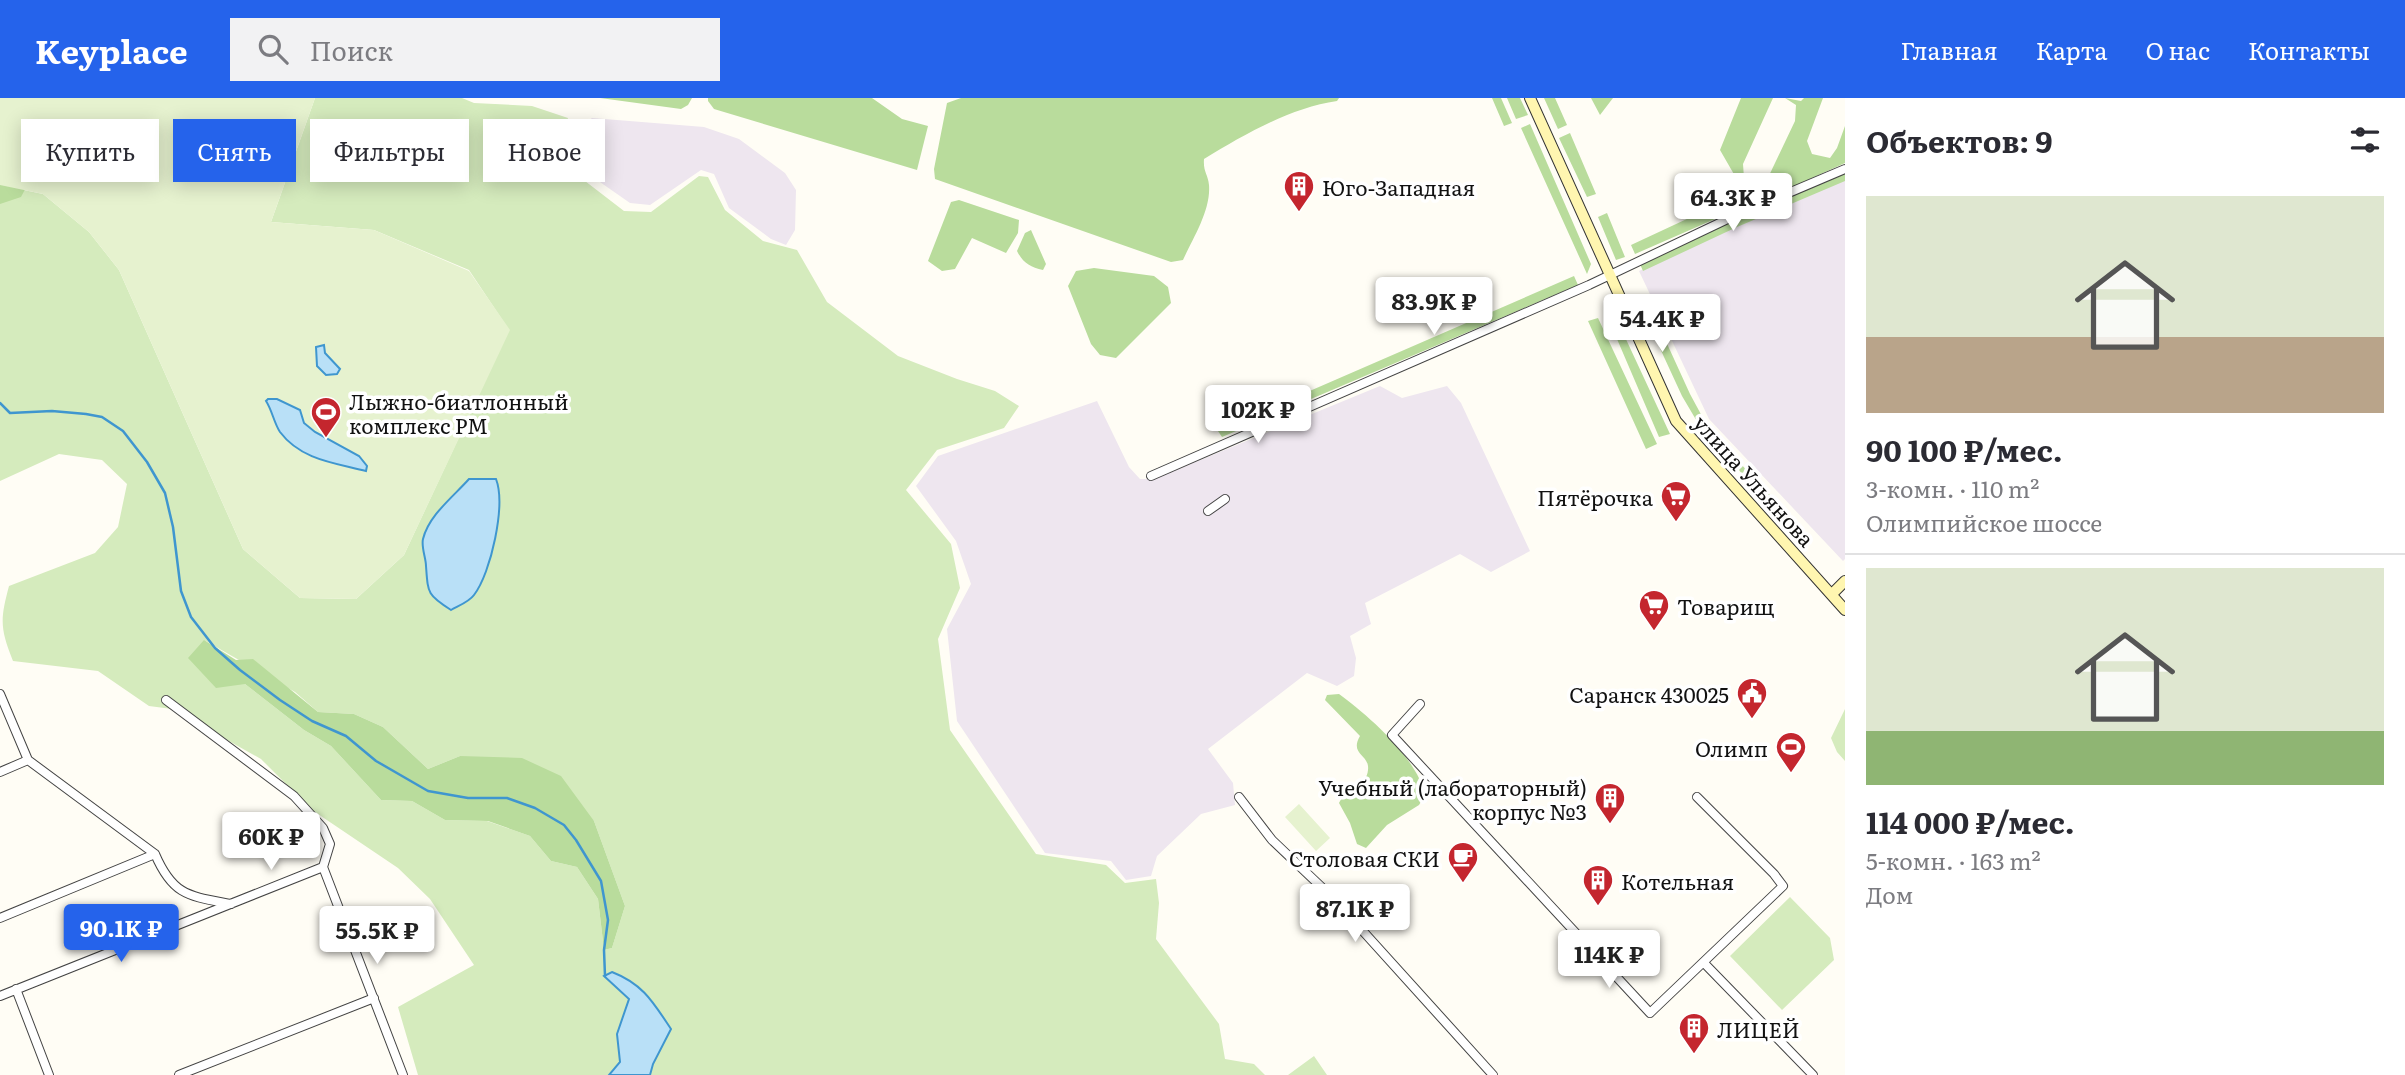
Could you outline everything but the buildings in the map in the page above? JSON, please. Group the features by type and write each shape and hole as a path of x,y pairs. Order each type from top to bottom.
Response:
{"main road":[{"name":"улица Ульянова","path":"1530,98 1676,421 1845,610"},
{"path":"1832,594 1845,581"}],"street":[{"path":"1151,476 1845,169"},
{"path":"1208,511 1225,499"},
{"path":"0,694 28,760 155,854 162,871 176,888 191,896 231,904"},
{"path":"166,700 294,796 323,828 330,844 323,867 404,1075"},
{"path":"1420,704 1392,735 1650,1013 1783,886 1697,797"},
{"path":"0,772 28,760"},
{"path":"1239,796 1272,841 1333,898 1493,1075"},
{"path":"0,918 155,854"},
{"path":"0,996 323,867"},
{"path":"1704,963 1814,1075"},
{"path":"16,989 49,1075"},
{"path":"179,1075 374,998"}],"shaded area":[{"path":"605,119 704,127 739,139 785,173 796,190 795,230 786,245 771,239 729,208 714,174 701,170 650,205 630,203 600,182 605,182"},
{"path":"1845,176 1843,561 1709,419 1639,271"},
{"path":"1380,386 1402,398 1447,386 1461,403 1530,551 1491,572 1460,554 1365,603 1371,624 1350,636 1356,658 1354,676 1337,686 1307,673 1208,749 1233,783 1235,805 1201,814 1157,856 1151,876 1126,880 1111,861 1045,853 957,721 947,629 971,584 956,541 916,486 938,456 1097,401 1129,467 1140,479 1154,479"}],"green space":[{"name":"Лыжно-биатлонный комплекс РМ","path":"0,98 315,98 296,152 296,119 173,119 173,182 285,182 271,222 374,230 469,271 510,330 404,555 356,599 300,598 243,549 119,270 89,232 43,194 0,185"},
{"path":"315,98 462,98 474,103 532,106 568,119 483,119 483,182 586,182 624,211 651,212 699,176 708,177 725,210 763,241 797,250 827,302 898,356 995,391 1019,406 1004,428 937,450 906,490 951,544 960,588 938,639 950,730 1036,854 1106,865 1125,883 1156,879 1159,903 1156,939 1219,1024 1225,1059 1254,1064 1265,1075 650,1075 671,1029 605,976 629,999 617,1034 620,1062 609,1075 418,1075 398,1007 474,965 430,899 398,868 312,810 261,759 172,709 149,706 98,671 13,661 4,632 3,616 9,586 95,553 118,527 127,484 102,460 59,454 0,481 0,185 43,194 89,232 119,270 243,549 300,598 356,599 404,555 509,330 469,270 374,230 271,222 285,182 296,182 296,152","holes":["204,640 295,692 318,712 354,714 383,727 428,769 460,756 594,821 625,906 612,948 604,950 598,899 577,867 551,861 530,836 487,821 445,820 412,801 381,800 331,746 304,730 245,684"]},
{"path":"600,98 692,98 688,105 681,109"},
{"path":"708,98 872,98 902,119 928,126 917,170 714,109"},
{"path":"961,98 1339,98 1337,101 1319,104 1268,123 1204,159 1209,194 1204,214 1183,260 1171,262 935,179 934,169 947,103"},
{"path":"1492,98 1501,98 1512,123 1504,126"},
{"path":"1507,98 1520,98 1528,115 1516,119"},
{"path":"1544,98 1555,98 1567,125 1558,129"},
{"path":"1591,98 1613,98 1600,115"},
{"path":"1741,98 1773,98 1743,164 1744,178 1765,184 1795,121 1796,105 1785,98 1801,101 1804,98 1823,98 1807,141 1812,154 1830,158 1845,126 1845,163 1766,199 1757,187 1739,183 1720,150"},
{"path":"1530,124 1591,264 1587,274 1521,128"},
{"path":"1570,133 1596,194 1587,197 1559,138"},
{"path":"0,163 21,173 21,182 29,182 21,197 0,204"},
{"path":"1845,174 1845,181 1643,271 1640,264 1734,220"},
{"path":"1749,190 1754,202 1635,254 1631,245"},
{"path":"959,200 1019,220 1018,233 1006,253 972,238 955,269 942,271 928,261 951,202"},
{"path":"1607,213 1625,257 1616,260 1598,217"},
{"path":"1031,230 1046,264 1043,270 1027,264 1017,251 1025,233"},
{"path":"1094,268 1154,276 1168,287 1171,303 1116,358 1100,355 1091,344 1068,286 1076,271"},
{"path":"1574,276 1578,285 1222,437 1218,431"},
{"path":"1648,302 1710,431 1705,435 1682,396 1640,305"},
{"path":"1598,318 1657,444 1646,449 1588,321"},
{"path":"1618,322 1670,434 1659,437 1611,325"},
{"path":"1719,441 1810,537 1806,541 1715,445"},
{"path":"204,640 236,660 253,659 318,712 354,714 383,727 428,769 460,756 522,758 561,776 594,821 625,906 612,948 604,950 598,899 577,867 551,861 530,836 488,821 445,820 412,801 381,800 331,746 304,730 245,684 216,688 188,658"},
{"path":"1339,694 1377,726 1402,753 1413,767 1425,795 1419,805 1387,825 1366,848 1357,844 1339,803 1364,780 1368,765 1358,751 1357,742 1360,736 1325,700 1327,695"},
{"path":"1845,709 1845,761 1837,752 1831,738"},
{"path":"1299,804 1330,838 1316,851 1285,817"},
{"path":"1790,897 1830,938 1834,960 1782,1010 1730,956"},
{"path":"1314,1056 1327,1075 1288,1075"}],"water":[{"path":"324,345 325,353 340,369 337,374 326,375 317,366 316,347"},
{"path":"277,399 300,410 304,423 359,456 367,466 366,471 331,463 298,449 280,432 266,401"},
{"path":"469,479 496,479 499,491 498,521 491,555 480,585 469,600 451,610 437,601 430,592 423,542 430,522"},
{"path":"612,972 640,988 671,1029 650,1075 609,1075 620,1062 617,1034 629,999 604,976"}],"waterway":[{"path":"0,403 10,413 52,411 102,417 123,431 147,462 165,493 173,527 181,591 191,617 215,648 280,700 312,721 346,736 376,761 428,791 468,798 507,798 535,808 564,825 601,881 608,920 604,950 605,976"}],"place":[{"name":"Юго-Западная","path":"1299,213"},
{"name":"Лыжно-биатлонный комплекс РМ","path":"326,439"},
{"name":"Пятёрочка","path":"1676,523"},
{"name":"Товарищ","path":"1654,632"},
{"name":"Саранск 430025","path":"1752,720"},
{"name":"Олимп","path":"1791,774"},
{"name":"Учебный (лабораторный) корпус №3","path":"1610,825"},
{"name":"Столовая СКИ","path":"1463,884"},
{"name":"Котельная","path":"1598,907"},
{"name":"ЛИЦЕЙ","path":"1694,1055"}]}
